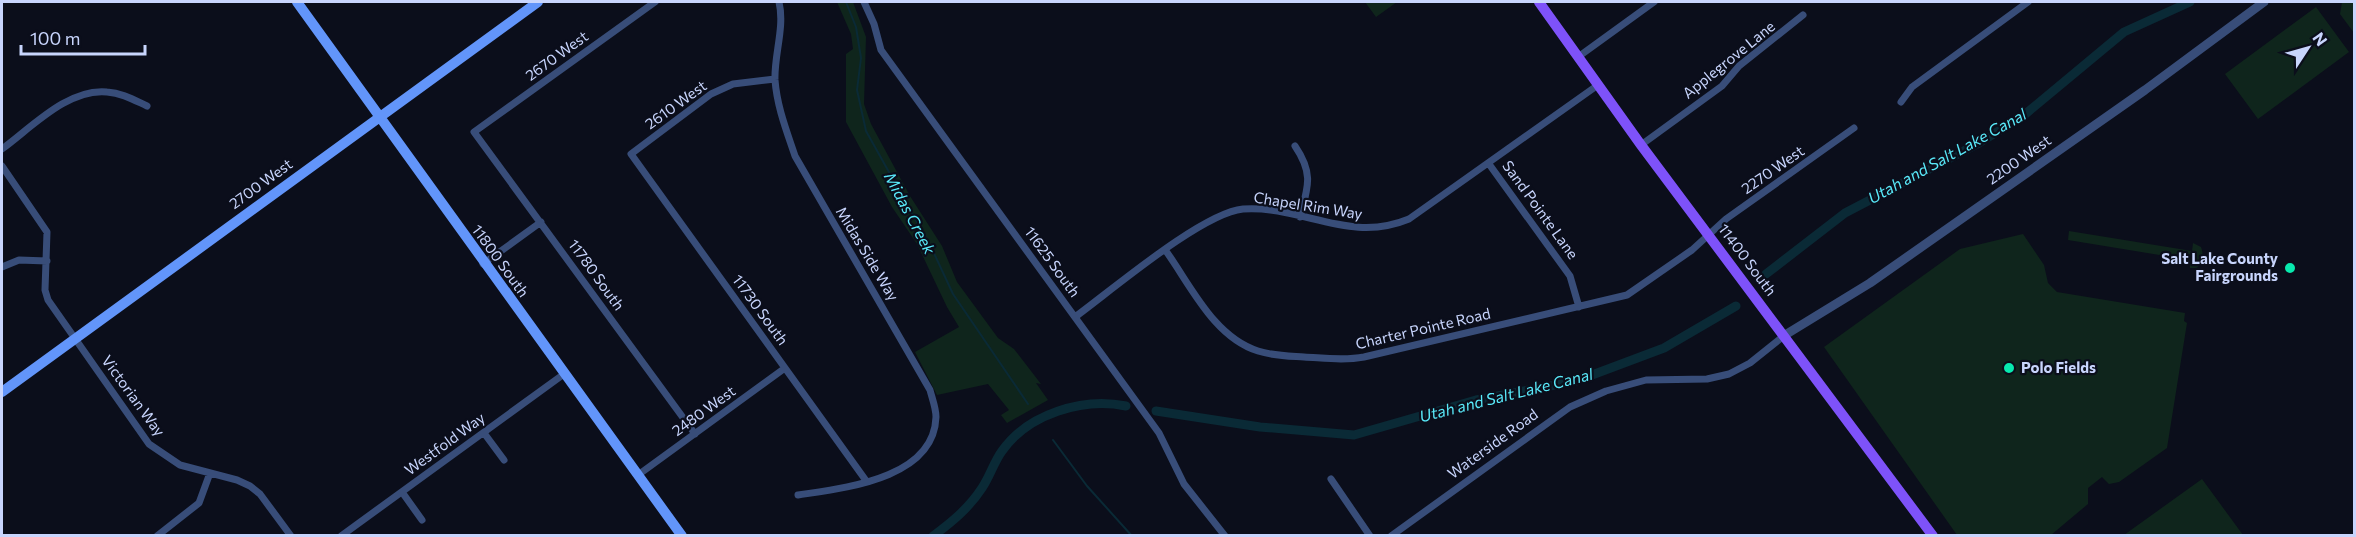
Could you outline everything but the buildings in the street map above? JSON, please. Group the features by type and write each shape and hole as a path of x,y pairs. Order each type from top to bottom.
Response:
{"main road":[{"name":"11800 South","path":"297,2 483,264 682,536"},
{"name":"2700 West","path":"2,392 538,2"},
{"name":"11400 South","path":"1539,2 1641,146 1933,536"}],"street":[{"name":"2670 West","path":"474,132 655,2"},
{"name":"Midas Side Way","path":"778,2 779,37 775,79 781,116 795,156 930,390 936,416 932,436 920,453 900,471 867,482 798,495"},
{"name":"11625 South","path":"864,2 874,24 881,50 1165,442 1192,495 1226,536"},
{"path":"1578,57 1654,2"},
{"path":"1901,102 1912,87 2028,2"},
{"name":"2200 West","path":"1785,336 1870,283 2259,3"},
{"name":"Applegrove Lane","path":"1641,146 1722,86 1739,66 1803,15"},
{"name":"2610 West","path":"631,154 711,94 733,84 775,79"},
{"name":"Chapel Rim Way","path":"1075,317 1206,221 1229,212 1261,210 1353,228 1392,225 1425,210 1598,85"},
{"path":"2,149 75,97 100,91 117,93 147,106"},
{"name":"2270 West","path":"1708,234 1854,128"},
{"name":"11780 South","path":"474,132 695,434"},
{"path":"1295,146 1308,173 1309,183 1300,217"},
{"name":"11730 South","path":"631,154 867,482"},
{"name":"Sand Pointe Lane","path":"1489,164 1570,276 1579,307"},
{"name":"Victorian Way","path":"2,166 45,227 49,237 46,295 150,444 180,465 210,472 250,486 260,494 291,536"},
{"path":"483,264 541,222"},
{"name":"Charter Pointe Road","path":"1166,251 1223,329 1248,347 1280,355 1353,359 1579,307 1634,291 1692,250 1708,234"},
{"path":"2,267 19,260 47,261"},
{"name":"Waterside Road","path":"1390,536 1570,406 1606,391 1646,380 1707,379 1729,374 1750,363 1785,336"},
{"name":"2480 West","path":"638,475 785,368"},
{"name":"Westfold Way","path":"341,536 564,374"},
{"path":"484,432 504,460"},
{"path":"157,536 199,503 210,472"},
{"path":"1330,479 1370,536"},
{"path":"402,492 422,520"}],"green space":[{"path":"837,2 853,2 866,37 864,104 871,124 910,196 942,246 957,282 998,338 1014,349 1041,384 1036,383 1048,400 1007,423 1001,415 1009,410 988,384 937,395 915,352 959,327 917,244 892,207 846,122 846,54 853,49 851,34"},
{"path":"1365,2 1397,2 1376,17"},
{"path":"2342,2 2354,2 2354,33 2340,14"},
{"path":"2316,7 2349,52 2258,119 2225,74"},
{"path":"2069,231 2192,251 2193,243 2201,247 2201,263 2197,268 2190,268 2190,260 2068,240"},
{"name":"Polo Fields","path":"2023,234 2044,265 2048,283 2057,292 2185,313 2184,321 2187,323 2167,448 2119,482 2109,484 2102,477 2088,488 2088,504 2051,535 1957,535 1824,347 1960,249"},
{"path":"2202,479 2243,535 2124,535"}],"waterway":[{"name":"Midas Creek","path":"846,2 856,27 861,58 857,90 866,131 932,249 953,294 1028,404"},
{"name":"Utah and Salt Lake Canal","path":"1766,274 1845,213 1979,143 2023,116 2124,32 2190,2"},
{"name":"Utah and Salt Lake Canal","path":"1156,411 1260,427 1354,435 1476,400 1576,381 1664,348 1736,306"},
{"name":"Utah and Salt Lake Canal","path":"933,536 972,502 1002,451 1026,427 1058,411 1075,407 1092,404 1126,406"},
{"name":"Midas Creek","path":"1053,440 1087,486 1132,536"}],"place":[{"name":"Salt Lake County Fairgrounds","path":"2290,268"},
{"name":"Polo Fields","path":"2009,368"}]}
